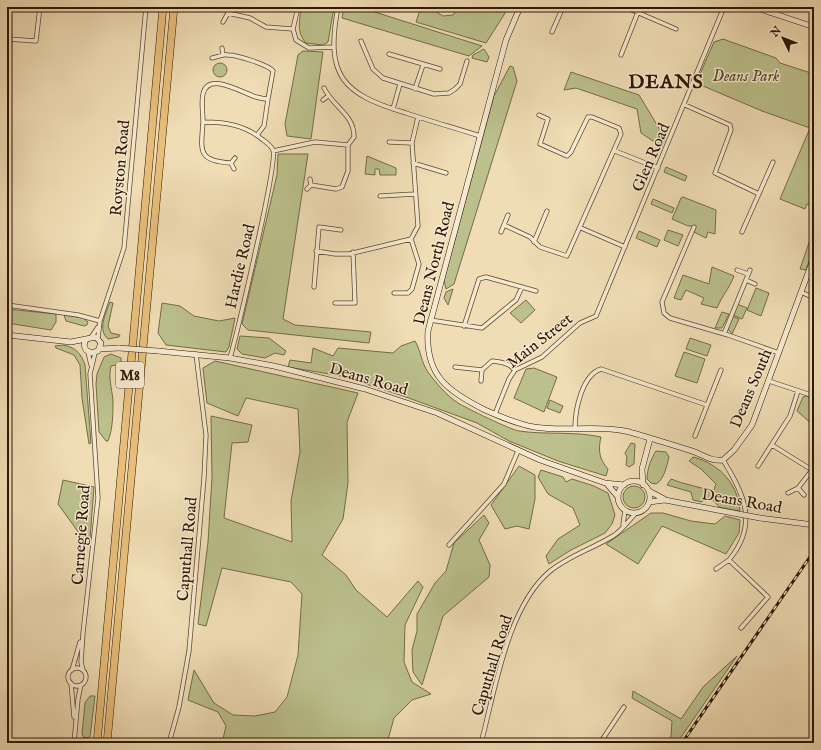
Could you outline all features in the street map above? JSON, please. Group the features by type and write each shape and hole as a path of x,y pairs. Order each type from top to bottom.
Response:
{"highway":[{"name":"M8","path":"97,743 163,7"},
{"name":"M8","path":"107,743 174,7"}],"street":[{"path":"8,39 36,41 40,7"},
{"name":"Royston Road","path":"92,336 98,327 124,248 146,7"},
{"path":"225,7 228,13"},
{"path":"298,7 293,29 296,40 305,47 319,49 333,47"},
{"path":"338,7 333,47 335,61 340,73 353,90 372,102 480,136"},
{"name":"Deans North Road","path":"520,7 506,40 430,320 427,343 429,358 435,372 451,391 518,424 535,427 606,429 626,432 650,439"},
{"path":"552,32 563,7"},
{"path":"625,7 676,29"},
{"path":"622,55 640,7"},
{"name":"Glen Road","path":"596,316 685,105 724,7"},
{"path":"754,7 814,26"},
{"path":"770,13 773,7"},
{"path":"223,22 228,13"},
{"path":"228,13 250,18 266,27 293,29"},
{"path":"361,41 373,69 377,74 383,78 400,84 434,94 449,94 460,84 467,61"},
{"path":"222,48 223,55"},
{"path":"389,54 440,69"},
{"path":"212,58 223,55 235,55 270,68 273,78 264,126 257,135"},
{"path":"415,89 423,65"},
{"path":"231,162 206,158 202,153 203,94 208,86 215,83 231,86 255,97 268,99"},
{"path":"393,109 400,84"},
{"path":"311,185 336,189 342,187 348,171 348,146 354,137 352,122 328,96 324,88"},
{"path":"322,100 328,96"},
{"path":"685,105 730,125 731,130 715,173 759,194"},
{"path":"504,225 530,237 540,247 567,256 581,228 621,134 619,128 592,116 588,117 571,152 566,156 540,144 548,119 539,115"},
{"path":"394,293 408,293 412,289 419,264 411,239 418,226 412,143 418,117"},
{"path":"203,122 240,126 250,129 273,151 314,143 348,146"},
{"path":"389,142 412,143"},
{"name":"Hardie Road","path":"230,358 271,180 274,156 273,151"},
{"path":"615,151 658,168"},
{"path":"231,162 235,158"},
{"path":"231,162 234,169"},
{"path":"742,232 773,162"},
{"path":"413,163 446,173"},
{"path":"310,179 311,185"},
{"path":"307,189 311,185"},
{"path":"380,196 415,194"},
{"path":"534,242 547,211"},
{"path":"501,232 508,215"},
{"path":"314,287 319,227 341,230"},
{"path":"694,227 662,302 664,313 670,318 724,334 779,354"},
{"path":"581,228 626,247"},
{"path":"316,251 335,254 353,252 411,239"},
{"path":"335,303 355,303 353,252"},
{"name":"Deans South","path":"723,460 734,450 752,425 814,257"},
{"path":"737,270 748,274"},
{"path":"724,334 750,270"},
{"path":"464,326 480,279 486,277 536,291"},
{"path":"746,280 755,284"},
{"path":"430,320 482,328 516,300 522,287"},
{"path":"801,292 814,298"},
{"path":"7,305 78,315 100,321"},
{"name":"Main Street","path":"495,414 509,379 515,370 542,357 580,323 596,316"},
{"name":"Royston Road","path":"98,327 100,343"},
{"path":"7,335 71,342 86,339 92,336"},
{"name":"Deans Road","path":"92,336 100,343 112,347 158,350 230,358 332,380 402,400 437,413 518,451 605,483 624,485"},
{"path":"86,339 86,350"},
{"path":"71,342 95,353 100,343"},
{"name":"Carnegie Road","path":"86,350 91,366"},
{"name":"Carnegie Road","path":"74,743 81,685 86,678 81,662 98,498 91,412 91,366 95,353"},
{"name":"Caputhall Road","path":"169,743 179,707 189,651 203,486 206,436 196,354"},
{"path":"481,381 482,370 492,361 504,362 512,366 515,370"},
{"path":"455,367 482,370"},
{"path":"574,428 575,411 587,382 595,371 601,369 707,405"},
{"path":"695,436 720,370"},
{"path":"769,381 814,396"},
{"path":"758,466 793,410 798,391"},
{"path":"643,485 642,469 650,439 690,450 710,458 723,460 737,482 745,503 747,526 736,552 729,560 716,569"},
{"path":"772,445 813,469 798,488 788,493"},
{"path":"449,545 504,484 518,451"},
{"path":"634,481 643,485 649,491 650,502 642,511 636,513 625,510 620,504 618,496 624,485 634,481 642,469"},
{"name":"Deans Road","path":"605,483 618,496"},
{"path":"798,488 804,494"},
{"name":"Deans Road","path":"649,491 665,500"},
{"name":"Deans Road","path":"650,502 665,500 760,518 814,525"},
{"path":"623,525 625,510"},
{"name":"Caputhall Road","path":"481,743 509,640 521,608 529,596 543,578 560,563 613,536 636,513"},
{"path":"729,560 768,597 741,628"},
{"name":"Carnegie Road","path":"75,726 71,684 68,676 72,670 83,633"},
{"path":"72,670 77,668 83,670"},
{"path":"71,684 76,686 81,685"},
{"path":"600,743 624,707"}],"green space":[{"path":"301,7 334,7 328,42 323,45 306,43 300,30"},
{"path":"344,7 359,7 482,46 469,56 342,18"},
{"path":"421,7 434,7 435,11 443,16 453,15 459,7 509,7 486,43 416,22"},
{"name":"Deans Park","path":"723,39 776,58 780,63 814,74 814,207 807,204 805,209 780,199 810,128 762,111 696,83 714,42"},
{"path":"484,49 489,57 487,62 472,58 473,55"},
{"path":"303,51 323,52 311,139 287,136 285,124 298,55"},
{"path":"217,63 223,63 227,67 227,73 223,77 217,77 213,73 213,67"},
{"path":"510,66 513,67 517,81 454,284 446,289 444,280 494,96"},
{"path":"571,72 639,95 665,138 662,147 641,133 637,109 576,88 564,90"},
{"path":"278,154 308,154 283,319 295,325 371,332 369,343 248,330 242,324 277,175"},
{"path":"367,156 396,168 396,175 380,175 379,169 375,169 375,175 365,174"},
{"path":"666,167 687,176 685,181 664,172"},
{"path":"683,197 716,210 715,234 708,232 706,238 694,232 696,226 688,226 672,219 681,198"},
{"path":"653,199 674,208 672,213 651,204"},
{"path":"814,228 814,246 806,270 800,269"},
{"path":"668,230 683,235 678,246 664,240"},
{"path":"639,231 660,240 657,247 636,238"},
{"path":"712,267 734,276 717,308 701,304 704,298 686,290 681,300 674,298 683,275 709,284"},
{"path":"756,288 769,293 761,316 747,310"},
{"path":"453,289 448,305 444,298 446,292"},
{"path":"526,300 535,310 521,323 510,313"},
{"path":"110,302 113,303 108,326 111,333 120,335 119,337 108,339 103,331 103,321"},
{"path":"162,303 180,306 194,316 219,321 235,318 229,347 226,352 166,345 158,333"},
{"path":"737,304 747,308 742,319 733,315"},
{"path":"7,309 56,314 56,322 51,330 7,323"},
{"path":"722,312 729,314 722,328 715,328"},
{"path":"64,315 83,318 88,322 87,325 84,326 66,321"},
{"path":"732,316 739,319 732,334 728,329"},
{"path":"240,336 269,338 286,351 284,355 275,353 265,358 242,354 237,349"},
{"path":"690,338 711,345 707,356 686,349"},
{"path":"415,341 422,360 434,380 458,403 514,430 539,433 581,434 601,437 600,454 608,469 606,476 558,461 509,441 477,423 406,397 341,376 288,367 290,360 311,363 313,348 333,356 338,348 393,353 401,346"},
{"path":"63,345 71,347 77,351 82,357 85,365 91,443 89,444 82,398 80,365 74,355 56,348 55,346"},
{"path":"684,352 705,359 697,383 675,376"},
{"path":"111,354 121,358 121,364 111,366 110,370 113,416 110,436 108,441 106,441 99,432 96,384 97,374 104,357"},
{"path":"215,361 358,393 347,422 348,483 343,519 322,555 346,575 356,590 387,617 418,581 423,587 405,625 404,662 412,682 431,694 412,700 394,718 387,743 222,743 226,726 218,712 188,700 194,670 214,703 233,715 255,716 275,712 287,697 298,655 302,594 291,582 222,568 206,626 198,624 208,542 212,477 211,416 252,425 248,442 232,443 224,518 292,542 291,501 300,452 298,409 246,398 238,416 207,403 203,368"},
{"path":"534,368 557,377 544,412 514,398 526,369"},
{"path":"806,396 814,398 814,426 797,411 803,397"},
{"path":"550,400 563,406 560,413 547,408"},
{"path":"631,443 635,444 634,464 629,467 626,465 627,457 625,453"},
{"path":"656,451 666,452 669,457 663,476 656,484 651,483 647,479 652,457"},
{"path":"693,457 703,460 726,476 736,492 740,511 719,507 714,501 705,498 702,502 693,500 691,492 667,485 671,479 713,492 716,484 701,469 689,461"},
{"path":"519,466 535,475 535,499 529,529 517,526 505,529 491,505"},
{"path":"541,470 563,477 566,482 572,479 594,486 608,493 615,515 612,524 605,533 571,550 549,564 546,556 558,539 580,525 573,508 548,494 538,477"},
{"path":"63,480 94,487 90,539 84,540 58,504"},
{"path":"634,486 642,489 645,497 642,505 634,508 626,505 623,497 626,489"},
{"path":"651,513 663,513 691,521 715,524 725,516 740,520 739,533 726,554 662,526 638,564 606,544"},
{"path":"484,515 489,523 479,540 490,565 489,577 443,616 422,685 413,672 412,650 417,631 417,614 435,583 446,571 454,543"},
{"path":"737,656 677,743 669,743 672,721 632,698 633,691 681,719 703,687"},
{"path":"90,696 95,696 90,737 84,738 82,734 85,703"}],"railway":[{"path":"682,743 814,551"}],"district":[{"name":"DEANS","path":"666,81"}]}
